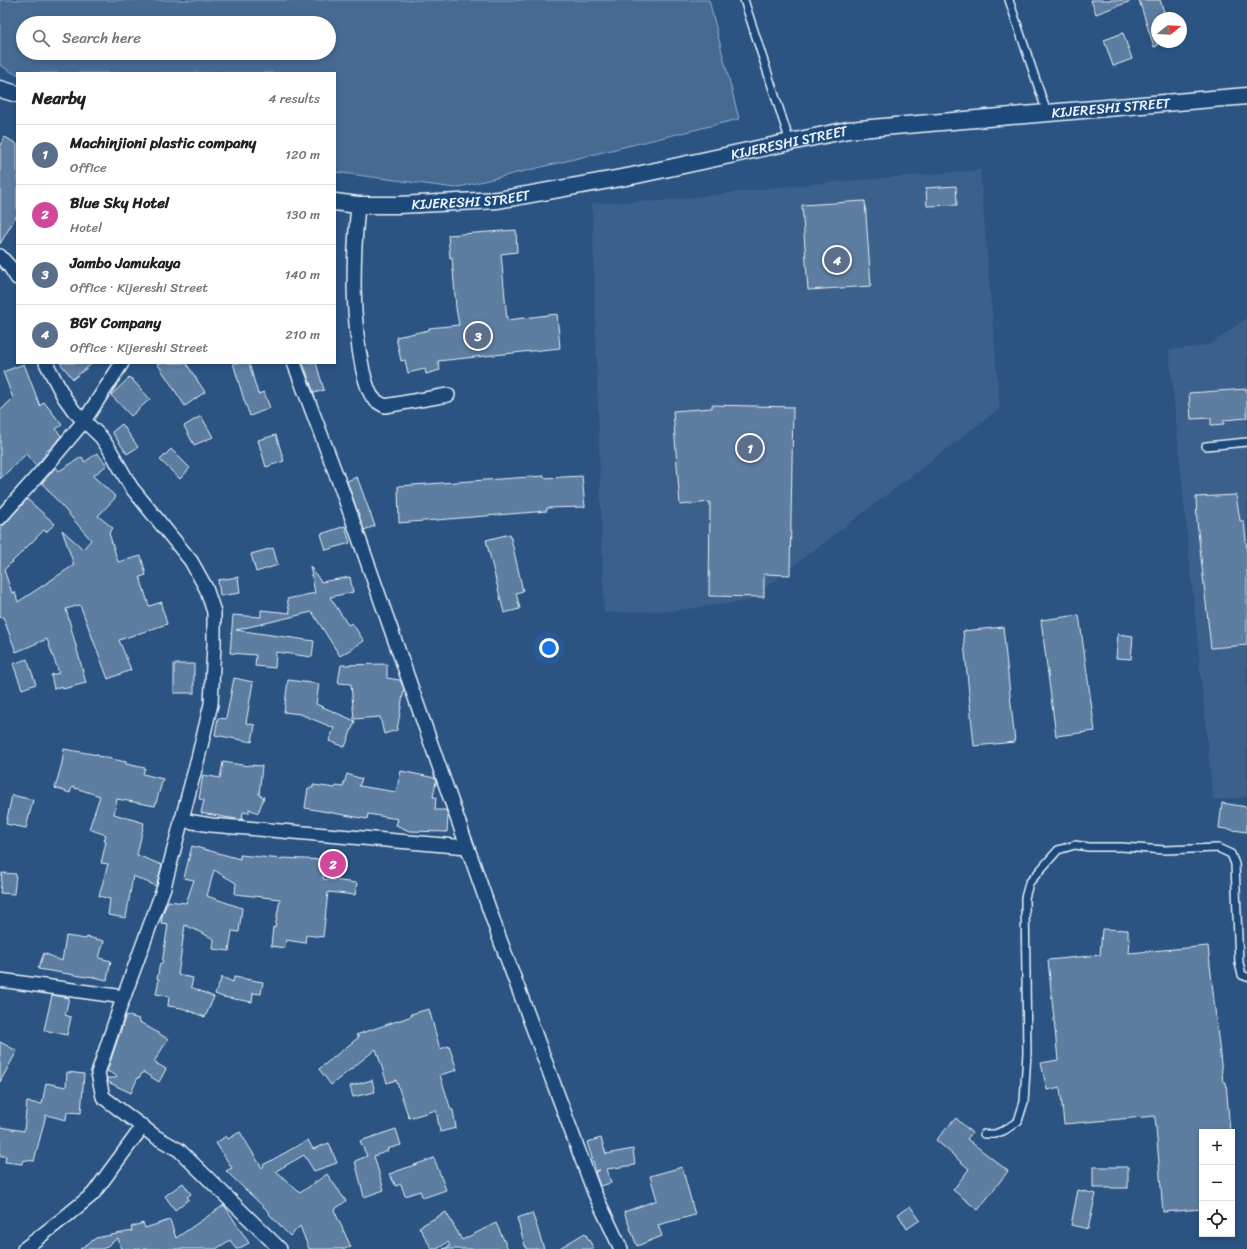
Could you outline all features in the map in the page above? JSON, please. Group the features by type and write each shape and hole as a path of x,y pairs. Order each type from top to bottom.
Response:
{"street":[{"path":"0,89 16,94"},
{"name":"KIJERESHI STREET","path":"336,202 358,205 398,205 498,200 632,176 848,130 1247,96"},
{"path":"358,205 354,280 355,316 360,356 366,382 373,399 385,406 448,395"},
{"path":"0,256 16,276"},
{"path":"47,364 64,397 74,411 101,437 131,487 191,561 206,588 214,612 211,704 164,887 98,1073 103,1097 156,1137 179,1150 280,1249"},
{"path":"0,518 84,421 121,364"},
{"path":"294,364 342,490 467,847 594,1192 621,1249"},
{"path":"181,820 211,825 467,847"},
{"path":"0,980 124,997"},
{"path":"24,1249 93,1194 142,1126"}],"lane":[{"path":"744,0 790,142"},
{"path":"1009,0 1047,113"},
{"path":"1206,446 1247,442"},
{"path":"984,1134 995,1134 1005,1130 1018,1121 1024,1102 1027,1053 1025,898 1029,883 1058,850 1075,845 1089,847 1121,847 1165,850 1218,848 1231,854 1235,864 1239,963 1242,975 1247,977"}],"shaded area":[{"path":"0,0 709,0 739,119 455,188 336,172 336,72 16,72 16,74 0,65"},
{"path":"980,170 1000,408 748,601 671,611 604,613 592,203 660,201 788,186"},
{"path":"1247,318 1247,797 1213,800 1169,350 1210,345"}],"building":[{"path":"1091,0 1131,0 1131,1 1096,14"},
{"path":"1139,0 1160,0 1164,12 1151,12 1151,38"},
{"path":"1123,33 1132,59 1113,66 1104,40"},
{"path":"5,137 16,143 16,217 0,244 0,145"},
{"path":"956,186 957,205 927,206 926,188"},
{"path":"865,201 871,286 808,290 802,205"},
{"path":"516,230 517,252 501,254 507,320 557,314 560,348 438,361 440,370 426,374 425,369 408,373 405,360 401,361 396,337 429,330 429,328 459,325 456,308 452,257 450,258 448,235"},
{"path":"24,364 40,406 44,402 62,425 56,429 61,436 52,447 44,453 46,454 36,466 26,454 0,479 0,411 13,398 3,372"},
{"path":"61,364 92,364 73,379"},
{"path":"158,364 187,364 205,392 185,406"},
{"path":"233,364 249,364 258,394 264,392 270,408 250,416"},
{"path":"303,364 316,364 324,390 314,393"},
{"path":"130,377 150,399 131,416 111,395"},
{"path":"1247,389 1247,418 1224,420 1224,424 1211,425 1211,418 1191,419 1189,393"},
{"path":"712,405 793,407 790,575 764,574 764,597 709,596 710,502 680,505 673,411 712,408"},
{"path":"201,416 213,437 194,445 184,426"},
{"path":"122,424 138,447 127,454 112,432"},
{"path":"276,435 284,461 266,467 258,440"},
{"path":"171,449 190,468 180,479 160,460"},
{"path":"97,453 107,465 93,476 116,497 98,516 113,528 109,533 118,562 141,556 146,575 140,577 149,606 162,602 162,610 167,624 119,640 131,670 108,679 80,605 66,609 86,683 63,689 62,686 54,689 51,675 59,673 47,639 16,652 3,617 0,618 0,528 27,499 55,524 46,532 44,530 4,570 12,593 15,592 18,602 74,565 62,530 83,549 91,540 42,483 56,467 59,471 82,457 85,462"},
{"path":"544,476 544,478 582,476 585,507 547,508 547,511 399,523 398,486"},
{"path":"357,477 375,526 364,530 347,481"},
{"path":"1236,495 1240,521 1244,521 1247,550 1247,645 1211,648 1197,522 1196,497"},
{"path":"345,526 350,543 326,550 321,534"},
{"path":"510,534 523,591 516,593 520,609 504,613 486,540"},
{"path":"273,548 278,565 256,572 251,554"},
{"path":"310,566 321,582 350,577 353,592 330,597 348,625 352,623 364,641 340,656 312,612 236,630 314,641 312,657 276,652 275,668 255,666 256,655 230,653 233,615 261,617 261,610 290,613 287,599 315,593"},
{"path":"238,577 240,593 220,596 218,580"},
{"path":"1079,615 1095,731 1056,736 1041,620"},
{"path":"1003,627 1015,742 974,746 963,631"},
{"path":"1118,634 1133,636 1131,659 1116,658"},
{"path":"27,659 36,684 22,689 13,664"},
{"path":"174,664 194,664 194,693 174,693"},
{"path":"387,664 387,678 400,680 404,689 397,730 384,734 380,717 354,719 351,684 338,683 341,665"},
{"path":"234,678 253,682 246,723 255,725 252,742 215,735 218,718 226,719"},
{"path":"288,680 319,684 316,704 355,721 345,747 329,741 334,728 300,714 284,712"},
{"path":"64,749 126,762 126,764 145,768 143,774 163,779 155,806 117,799 114,814 144,823 137,855 162,865 156,886 133,876 126,918 108,915 110,899 99,896 108,864 101,863 106,842 104,841 106,835 89,829 100,796 72,787 70,793 55,788"},
{"path":"223,762 248,766 262,766 259,795 264,797 258,813 249,809 249,813 243,812 242,820 201,813 204,800 199,799 203,775 220,778"},
{"path":"401,771 435,778 436,782 433,797 436,797 435,810 446,810 448,815 447,832 409,831 396,825 398,819 368,814 367,819 305,808 308,788 313,788 313,785 335,788 336,786 343,787 347,774 362,779 359,786 396,792"},
{"path":"12,795 33,800 26,828 6,824"},
{"path":"1222,803 1247,807 1247,832 1219,828"},
{"path":"192,846 240,859 240,855 282,859 325,860 323,879 357,883 355,895 328,892 323,937 306,935 305,943 286,940 285,948 271,946 273,927 275,928 280,899 235,894 236,883 214,870 207,896 242,908 239,932 232,931 229,951 213,949 214,939 185,925 178,975 193,978 191,987 214,997 205,1017 182,1008 168,1006 169,996 156,994 159,979 157,979 160,963 162,964 168,924 161,923 163,913 168,901 186,903 194,880 184,878"},
{"path":"2,873 16,874 14,894 0,893"},
{"path":"1102,929 1128,930 1128,939 1130,939 1129,953 1208,946 1223,1082 1226,1082 1230,1129 1199,1129 1199,1209 1163,1212 1155,1116 1064,1124 1060,1087 1047,1090 1041,1063 1058,1060 1048,960 1100,955"},
{"path":"66,936 86,939 87,937 104,941 99,958 111,961 107,980 38,969 44,953 62,961"},
{"path":"222,977 233,982 234,977 263,982 261,994 253,993 252,1002 223,997 215,994"},
{"path":"52,995 69,998 65,1015 71,1017 67,1035 44,1030"},
{"path":"429,1009 440,1049 449,1046 457,1070 440,1075 451,1110 453,1110 456,1128 440,1132 436,1110 409,1118 396,1080 387,1083 376,1049 331,1085 319,1069 359,1037 356,1035 412,1016 411,1014"},
{"path":"126,1015 139,1019 138,1021 168,1039 154,1062 166,1069 159,1082 143,1072 139,1078 138,1077 131,1093 108,1082 107,1078 116,1078 117,1076 107,1071"},
{"path":"0,1042 17,1051 0,1082"},
{"path":"67,1072 84,1074 81,1113 67,1112 66,1120 46,1115 34,1161 23,1160 22,1164 5,1162 6,1156 0,1156 0,1127 24,1131 27,1102 42,1104 46,1083 66,1087"},
{"path":"372,1080 375,1092 353,1097 350,1086"},
{"path":"956,1118 972,1133 967,1139 1008,1171 978,1210 953,1190 969,1169 936,1140"},
{"path":"396,1129 401,1145 387,1149 388,1151 374,1156 384,1190 364,1197 355,1161 367,1156 360,1141"},
{"path":"240,1132 262,1168 264,1166 263,1165 308,1140 313,1149 329,1143 337,1163 314,1171 304,1155 276,1171 300,1193 327,1174 346,1201 334,1210 351,1247 343,1249 309,1249 300,1226 290,1236 269,1214 270,1213 226,1171 232,1168 216,1143 226,1136 228,1139"},
{"path":"601,1138 606,1154 633,1149 635,1165 607,1169 611,1183 600,1186 595,1172 600,1170 596,1171 587,1142"},
{"path":"434,1158 446,1190 423,1198 420,1191 405,1196 401,1184 396,1186 389,1174"},
{"path":"682,1167 695,1215 658,1225 662,1236 637,1246 624,1212 657,1200 650,1176"},
{"path":"1093,1167 1128,1167 1128,1188 1093,1188"},
{"path":"183,1183 191,1194 187,1197 189,1199 175,1210 165,1196"},
{"path":"1078,1190 1096,1194 1088,1229 1071,1225"},
{"path":"224,1205 249,1243 238,1249 236,1249 230,1240 216,1249 121,1249 118,1238 103,1249 80,1249 96,1238 132,1231 131,1227 143,1223 145,1228 170,1220 176,1238"},
{"path":"910,1206 920,1220 907,1229 898,1214"},
{"path":"446,1212 462,1240 496,1223 508,1249 443,1249 450,1246 448,1242 437,1249 432,1249 419,1227"},
{"path":"532,1213 544,1249 526,1249 517,1218"},
{"path":"585,1233 594,1249 558,1249"}],"place":[{"name":"BGY Company","path":"837,260"},
{"name":"Jambo Jamukaya","path":"478,336"},
{"name":"Machinjioni plastic company","path":"750,448"},
{"name":"Blue Sky Hotel","path":"333,864"}]}
